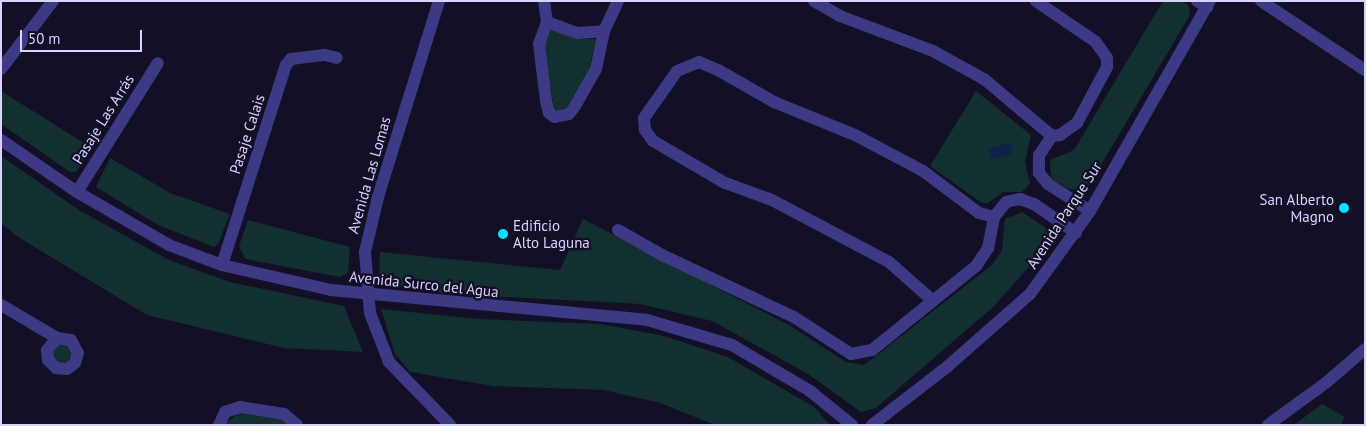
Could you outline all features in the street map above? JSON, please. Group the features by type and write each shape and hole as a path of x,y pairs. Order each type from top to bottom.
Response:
{"street":[{"path":"1,70 53,1"},
{"name":"Avenida Las Lomas","path":"439,1 378,197 365,252 366,294 376,333 389,362 450,425"},
{"path":"544,1 547,22 539,44 546,101 549,113 555,117 569,114 596,69 604,31 618,1"},
{"path":"814,1 840,16 933,50 984,79 1052,136"},
{"path":"1036,1 1096,42 1107,58 1107,66 1078,123 1068,132 1052,136 1039,155 1039,173 1048,184 1090,211"},
{"path":"1261,1 1365,70"},
{"name":"Avenida Parque Sur","path":"872,425 948,366 1030,294 1076,233 1090,211 1205,3"},
{"path":"547,22 578,33 604,31"},
{"name":"Pasaje Calais","path":"222,265 286,65 291,59 325,55 337,58"},
{"path":"932,299 890,262 772,200 725,183 654,141 645,130 644,118 677,71 699,62 718,70 774,102 855,135 906,162 979,213 994,217"},
{"name":"Pasaje Las Arrás","path":"77,192 158,63"},
{"name":"Avenida Surco del Agua","path":"1,140 77,192 169,245 222,265 284,282 366,294 647,320 694,332 740,350 810,391 852,425"},
{"path":"618,230 662,256 794,317 851,354 872,350 932,299 976,266 988,248 994,217 1006,202 1020,199 1076,233"},
{"path":"1,305 57,338"},
{"path":"1268,425 1327,382 1365,349"},
{"path":"219,425 226,412 240,408 284,414 297,425"}],"green space":[{"path":"1163,1 1182,1 1189,6 1190,15 1088,187 1082,190 1069,189 1051,179 1050,160 1074,150"},
{"path":"549,27 575,39 596,39 588,74 563,112 554,110 544,45"},
{"path":"1,91 92,148 76,172 70,172 1,124"},
{"path":"976,91 1031,135 1025,162 1030,184 1022,192 1003,192 988,203 982,203 930,166"},
{"path":"1,156 79,210 169,260 230,282 344,306 363,352 284,348 147,315 18,237 1,223"},
{"path":"110,158 170,193 230,214 218,244 214,247 158,225 96,187"},
{"path":"1022,212 1052,232 1052,241 993,307 876,408 861,412 808,374 712,321 640,304 449,294 379,282 380,252 560,270 583,219 789,325 846,362 864,365 992,265 1002,250 1005,219"},
{"path":"248,220 350,247 348,273 340,277 245,259 239,246"},
{"path":"381,309 478,319 600,324 664,336 728,357 814,407 830,425 715,425 660,403 604,390 493,386 410,372 395,354"},
{"path":"62,343 69,346 72,353 69,360 62,363 55,360 52,353 55,346"},
{"path":"1322,404 1345,417 1341,425 1294,425"},
{"path":"239,413 285,420 291,425 222,425"}],"water":[{"path":"1010,143 1013,154 992,159 989,149"}],"place":[{"name":"San Alberto Magno","path":"1344,208"},
{"name":"Edificio Alto Laguna","path":"503,234"}]}
